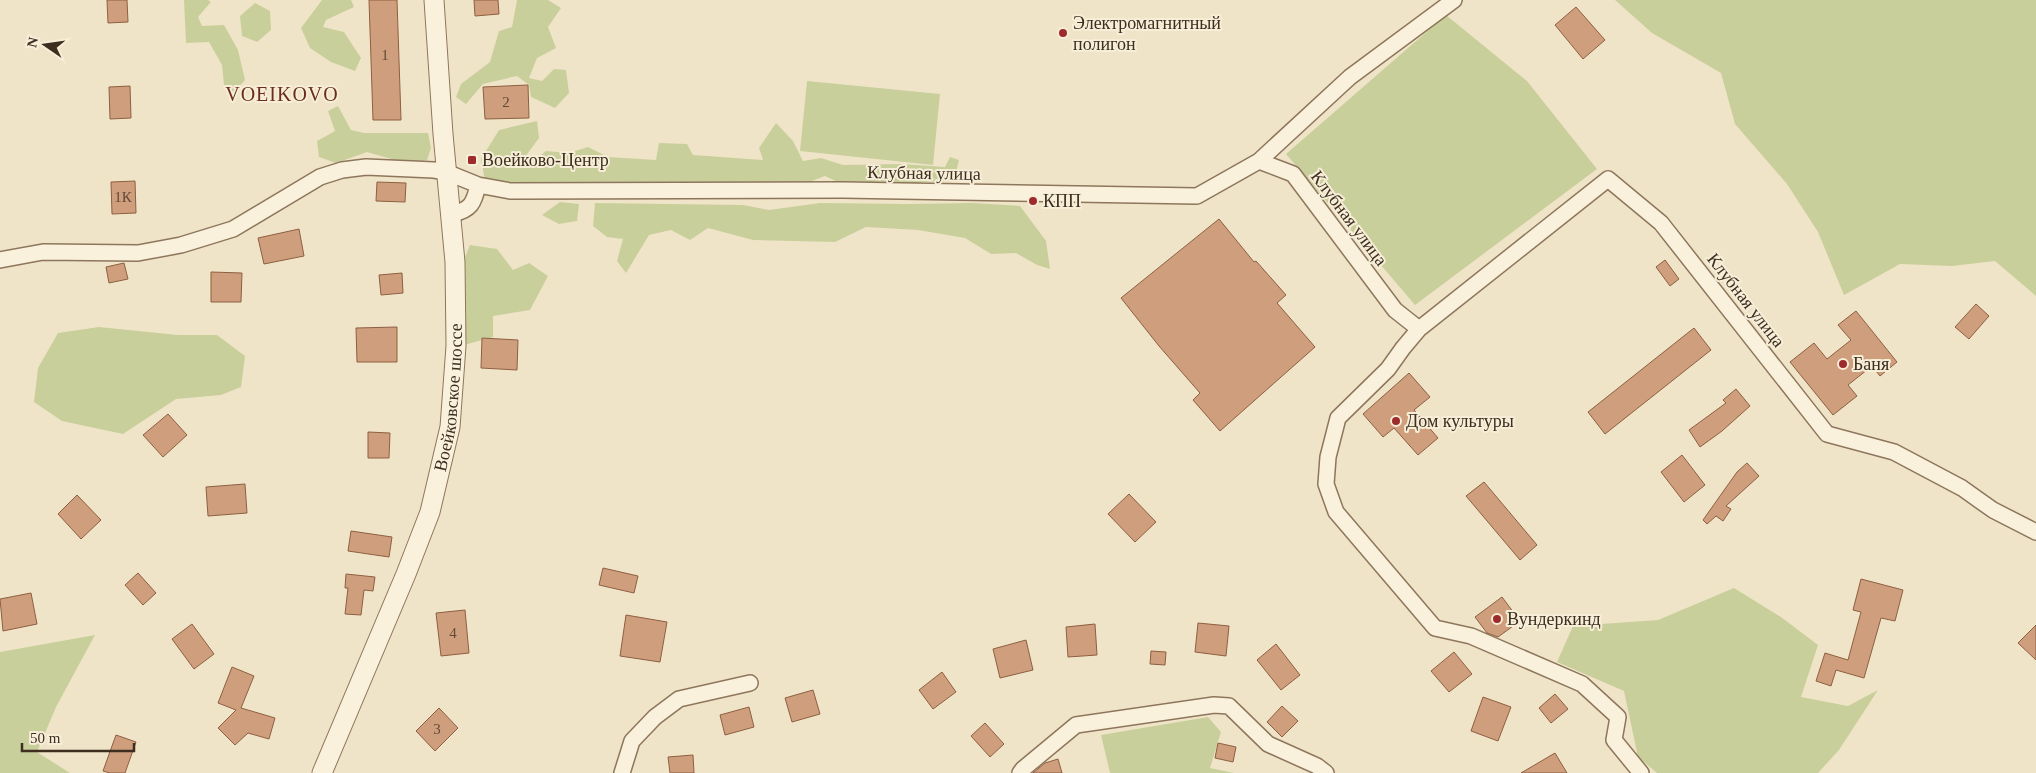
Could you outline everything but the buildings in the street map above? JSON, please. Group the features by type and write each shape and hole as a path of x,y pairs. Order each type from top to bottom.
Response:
{"street":[{"name":"Воейковское шоссе","path":"322,773 406,574 430,512 450,427 456,346 455,262 452,214 446,172 434,0"},
{"path":"1259,161 1350,77 1454,0"},
{"name":"Клубная улица","path":"0,260 43,252 138,254 181,245 233,229 320,176 342,170 366,167 446,172 478,185 510,191 833,190 1197,196 1259,161 1293,174 1395,310 1419,329 1608,179 1661,223 1827,434 1894,452 1962,488 1993,510 2036,532"},
{"path":"452,214 465,211 475,199 478,185"},
{"path":"1419,329 1388,369 1338,418 1328,456 1326,484 1336,512 1435,628 1471,636 1582,684 1618,717 1614,740 1641,773"},
{"path":"622,773 632,741 654,716 679,699 750,683"},
{"path":"1020,773 1076,725 1214,705 1229,706 1268,744 1317,766 1326,773"}],"green space":[{"path":"184,0 208,0 211,2 198,17 202,26 224,25 238,50 245,80 232,94 224,85 222,65 209,42 186,43"},
{"path":"322,0 351,0 354,7 326,20 323,27 344,32 361,58 355,71 331,62 310,48 301,28"},
{"path":"517,0 548,0 561,8 548,27 556,48 537,58 529,78 542,81 554,69 566,70 569,93 555,108 531,97 529,85 517,76 483,84 466,104 456,97 461,84 490,62 499,31 512,27"},
{"path":"1615,0 2036,0 2036,296 1995,261 1952,266 1900,264 1844,295 1818,232 1787,184 1735,124 1721,73 1652,33"},
{"path":"255,3 270,11 271,30 257,42 242,36 240,16"},
{"path":"1446,15 1527,81 1597,169 1415,305 1286,154"},
{"path":"807,81 940,94 933,165 800,151"},
{"path":"338,106 351,130 364,133 428,133 431,148 427,160 409,164 367,152 336,163 319,157 317,141 335,131 328,111"},
{"path":"537,121 539,138 525,157 531,163 546,151 569,153 588,147 608,157 656,160 659,143 687,144 693,155 763,160 759,148 776,123 793,141 803,161 821,158 843,165 902,164 945,167 950,157 959,160 954,181 921,182 905,187 840,183 825,176 804,184 526,187 485,181 481,159 499,130"},
{"path":"560,202 579,204 577,221 559,224 542,215"},
{"path":"595,203 743,205 769,210 820,203 973,203 1020,206 1046,241 1050,269 1037,265 1016,253 991,254 965,238 918,230 866,227 835,242 753,240 708,228 690,240 671,230 649,235 626,273 617,261 623,239 607,237 593,226"},
{"path":"470,245 497,249 513,270 529,263 548,276 530,310 493,316 493,337 464,345 459,272"},
{"path":"99,327 178,335 217,335 245,356 241,387 221,395 176,399 123,434 62,421 34,402 38,368 58,333"},
{"path":"1734,588 1781,617 1818,645 1801,697 1848,706 1878,690 1839,750 1818,773 1657,773 1638,757 1624,691 1557,662 1573,626 1658,620"},
{"path":"95,635 56,707 37,752 70,773 0,773 0,652"},
{"path":"1208,717 1221,732 1210,768 1234,773 1110,773 1101,735"}],"place":[{"name":"Электромагнитный полигон","path":"1063,33"},
{"name":"Воейково-Центр","path":"472,160"},
{"name":"КПП","path":"1033,201"},
{"name":"Баня","path":"1843,364"},
{"name":"Дом культуры","path":"1396,421"},
{"name":"Вундеркинд","path":"1497,619"}],"district":[{"name":"VOEIKOVO","path":"282,94"}]}
